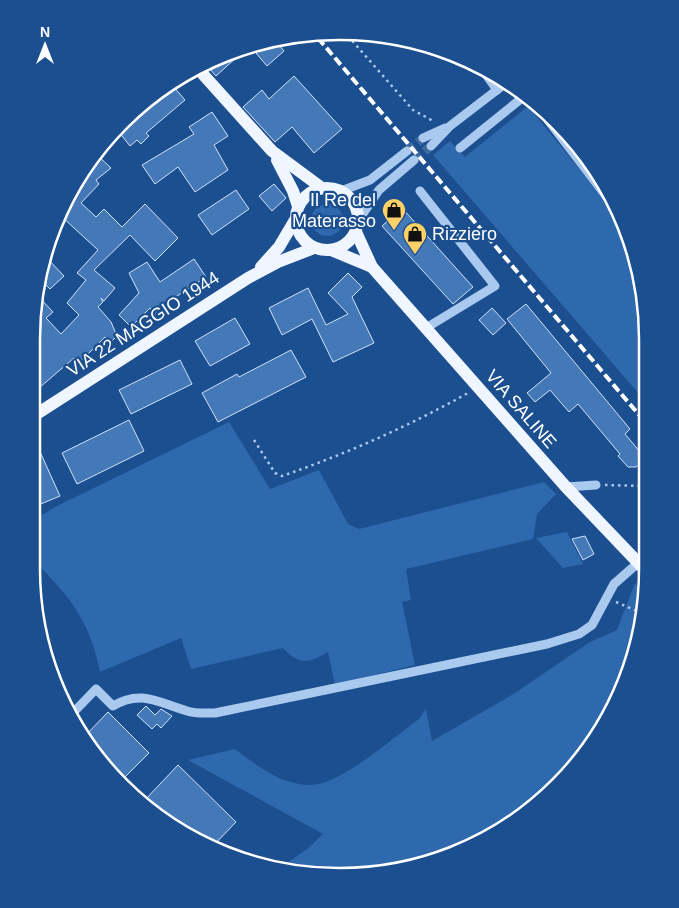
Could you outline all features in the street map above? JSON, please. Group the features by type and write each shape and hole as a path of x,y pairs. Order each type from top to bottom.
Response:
{"main road":[{"path":"202,74 272,152 286,175 298,206"},
{"path":"272,152 322,188 341,192 354,204 357,227 346,244 331,250 314,248 300,237 295,220 298,206 304,198 322,188"},
{"name":"VIA 22 MAGGIO 1944","path":"248,278 279,247 295,220"},
{"name":"VIA SALINE","path":"357,227 372,267 566,487 639,563"},
{"name":"VIA 22 MAGGIO 1944","path":"40,412 248,278 278,262 314,248"},
{"name":"VIA SALINE","path":"331,250 372,267"}],"street":[{"path":"490,81 497,90"},
{"path":"430,146 450,126 501,87"},
{"path":"460,148 519,100"},
{"path":"423,138 450,126"},
{"path":"564,141 590,175"},
{"path":"341,192 370,180 407,151"},
{"path":"357,227 379,190 414,160"},
{"path":"420,191 495,286 426,328"},
{"path":"566,487 596,485"},
{"path":"76,710 96,689 113,706 125,698 148,698 189,712 214,714 547,644 579,634 592,625 614,584 639,569"}],"path":[{"path":"352,41 413,110 428,119 450,126"},
{"path":"254,440 275,473 282,476 330,459 432,413 478,387"},
{"path":"596,485 639,486"},
{"path":"607,598 636,610"}],"shaded area":[{"path":"528,106 604,199 623,243 633,281 638,320 639,394 433,155 450,141 465,157"},
{"path":"327,204 333,205 338,209 342,214 342,226 338,231 333,235 327,236 321,235 316,231 312,226 311,220 312,214 316,209 321,205"},
{"path":"229,422 270,489 319,470 348,524 359,529 544,482 556,494 537,514 533,539 406,569 411,600 402,602 415,665 335,685 328,652 315,659 304,661 289,654 283,648 191,669 181,638 100,672 90,637 76,609 40,567 40,516 55,507"},
{"path":"567,532 583,564 563,568 536,538"},
{"path":"635,583 638,587 636,608 629,646 623,665 599,718 589,735 565,766 537,794 506,818 472,837 417,858 379,865 340,868 287,863 307,849 323,834 188,760 235,749 261,768 290,782 311,785 323,783 337,777 366,759 419,719 426,709 432,741 515,693 590,642 617,630"}],"building":[{"path":"280,46 284,51 267,66 255,52"},
{"path":"234,59 216,76 210,70"},
{"path":"294,76 342,129 314,153 292,127 275,142 243,107 262,90 269,99"},
{"path":"175,89 185,100 146,133 149,136 141,144 137,140 130,146 121,135 142,114"},
{"path":"212,112 228,136 214,145 228,170 195,192 178,167 155,184 142,165 194,134 189,127"},
{"path":"101,159 111,168 96,180 99,184 81,203 96,217 104,209 122,227 145,204 178,238 155,261 130,235 94,270 115,288 104,301 101,298 103,302 98,307 111,322 117,336 110,343 105,337 79,363 74,358 40,387 40,340 43,301 53,312 46,318 61,334 79,315 67,303 86,280 77,273 98,250 65,220 80,190"},
{"path":"274,184 286,198 272,211 259,196"},
{"path":"236,190 249,209 212,235 198,215"},
{"path":"402,208 473,287 453,304 382,226"},
{"path":"194,259 206,277 171,300 168,312 157,319 150,308 131,327 119,315 139,293 129,273 147,262 160,282"},
{"path":"50,261 64,276 50,289 45,284"},
{"path":"348,273 362,287 352,297 374,343 333,362 312,319 282,335 269,308 308,288 326,325 348,314 328,293"},
{"path":"526,304 630,429 625,434 639,451 639,465 636,467 628,467 618,456 620,454 578,404 569,412 550,390 535,402 527,393 551,373 507,319"},
{"path":"492,308 506,323 493,335 479,320"},
{"path":"235,318 250,344 210,366 195,341"},
{"path":"291,350 306,377 218,422 202,393 237,374 239,377"},
{"path":"180,360 192,384 131,414 119,390"},
{"path":"129,420 144,451 77,484 62,453"},
{"path":"40,452 60,496 40,504"},
{"path":"585,536 594,554 583,560 572,539"},
{"path":"146,706 155,715 161,709 172,716 161,728 157,724 152,729 137,715"},
{"path":"108,712 149,753 125,777 114,766 88,732"},
{"path":"178,765 236,822 217,842 173,818 147,798"}],"tunnel":[{"path":"407,151 423,138"},
{"path":"414,160 431,146"}],"railway":[{"path":"321,41 639,415"}],"place":[{"name":"Il Re del Materasso","path":"394,231"},
{"name":"Rizziero","path":"415,255"}]}
